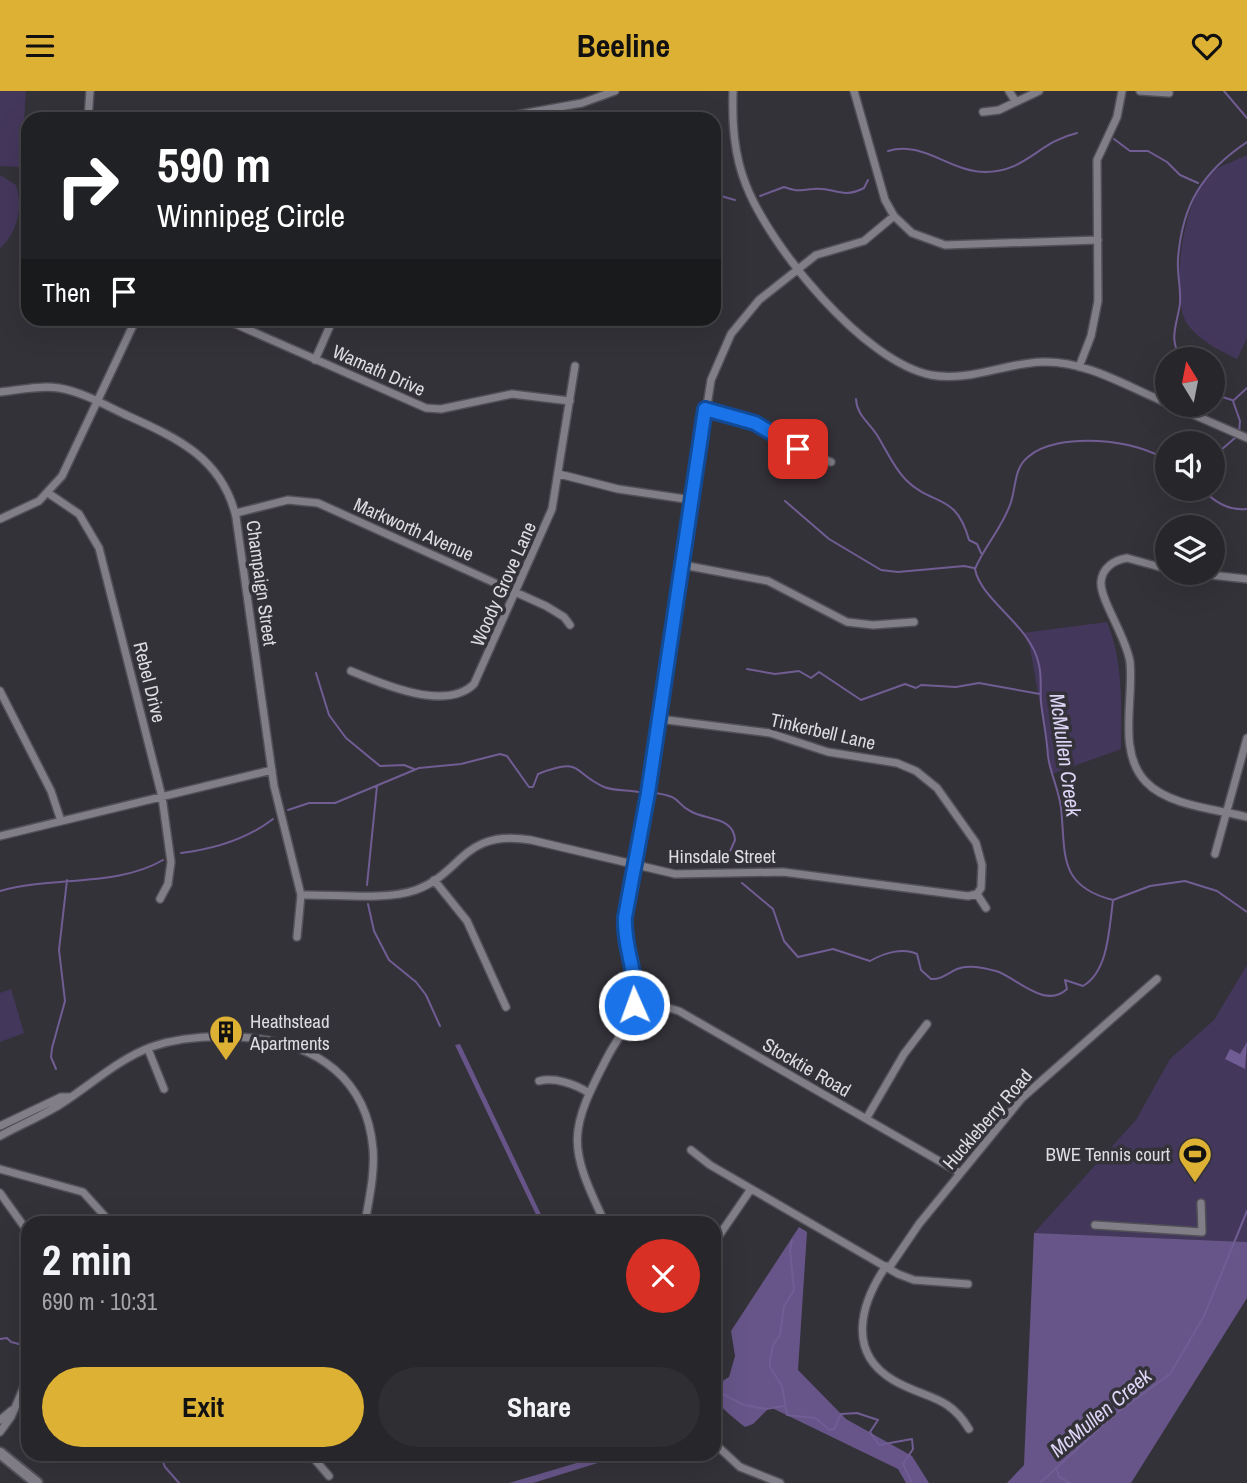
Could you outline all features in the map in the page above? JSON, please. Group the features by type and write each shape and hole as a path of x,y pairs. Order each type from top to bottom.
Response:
{"main road":[{"path":"0,1453 37,1483"}],"street":[{"path":"88,112 90,91"},
{"path":"532,112 582,103 615,91"},
{"path":"733,91 734,135 746,185 763,219 798,268 860,335 884,354 917,371 959,377 1043,362 1079,367 1155,399"},
{"path":"854,91 882,194 894,216 922,239 945,245 1098,240"},
{"path":"1009,91 1016,102"},
{"path":"983,112 999,110 1039,91"},
{"path":"1079,367 1096,311 1097,160 1116,117 1122,91"},
{"path":"1140,91 1169,93"},
{"path":"602,1216 582,1174 576,1153 576,1128 589,1093 625,1030 635,998 635,980 624,931 683,565 705,409 715,365 731,334 753,306 798,268 816,255 864,241 894,216"},
{"path":"0,519 26,509 48,493 70,463 133,326"},
{"name":"Wamath Drive","path":"239,326 425,408 441,409 512,394 570,401"},
{"path":"314,360 330,326"},
{"name":"Woody Grove Lane","path":"351,671 414,692 455,696 476,681 547,526 559,474 575,366"},
{"name":"Champaign Street","path":"0,392 53,388 98,402 174,437 200,453 222,480 236,513 272,770 280,815 301,895 296,937"},
{"path":"705,409 755,423 807,453 831,463"},
{"path":"1198,417 1247,438"},
{"path":"559,474 618,489 692,500"},
{"name":"Rebel Drive","path":"48,493 79,515 97,541 162,797 171,862 168,884 160,899"},
{"name":"Markworth Avenue","path":"236,513 288,500 318,503 517,593 558,613 569,625"},
{"path":"1155,566 1127,558 1107,567 1102,577 1101,591 1124,636 1130,661 1132,759 1145,781 1162,794 1247,817"},
{"path":"683,565 768,581 847,622 873,625 914,622"},
{"path":"1225,577 1247,579"},
{"path":"0,691 51,791 61,821"},
{"name":"Tinkerbell Lane","path":"659,719 770,733 828,752 897,763 916,771 937,788 976,843 982,865 981,888 977,894"},
{"path":"1215,854 1247,738"},
{"path":"0,836 272,770"},
{"name":"Hinsdale Street","path":"301,895 396,894 414,890 434,880 468,850 485,842 507,838 531,840 634,866 695,875 783,872 968,896 977,894"},
{"path":"434,880 467,921 506,1007"},
{"path":"977,894 986,908"},
{"name":"Huckleberry Road","path":"969,1429 959,1412 925,1392 891,1379 870,1355 862,1329 862,1317 869,1291 919,1224 1022,1098 1157,979"},
{"name":"Stocktie Road","path":"635,998 679,1011 960,1173"},
{"path":"866,1119 904,1054 927,1024"},
{"path":"0,1136 71,1097 116,1064 148,1049 190,1038 260,1039 303,1048 332,1067 357,1097 370,1131 373,1157 366,1216"},
{"path":"148,1049 163,1089"},
{"path":"539,1081 552,1079 589,1093"},
{"path":"0,1126 61,1097 71,1097"},
{"path":"691,1150 710,1165 751,1189 914,1280 968,1284"},
{"path":"0,1169 9,1169 83,1192 105,1216"},
{"path":"721,1233 751,1189"},
{"path":"0,1193 21,1222"},
{"path":"1096,1225 1202,1232 1201,1203"},
{"path":"0,1432 11,1417 21,1391"},
{"path":"0,1420 12,1410"},
{"path":"721,1449 740,1467 780,1483"},
{"path":"316,1461 329,1476"}],"shaded area":[{"path":"0,91 26,91 25,112 21,112 21,167 0,166"},
{"path":"1247,155 1247,338 1237,359 1225,353 1225,347 1214,347 1193,331 1182,311 1179,292 1182,245 1194,200 1203,182 1221,167"},
{"path":"0,175 16,185 19,210 11,235 0,248"},
{"path":"1107,622 1119,669 1121,749 1052,774 1030,647 1023,633"},
{"path":"1247,965 1247,1242 1034,1233 1136,1120 1170,1059 1214,1020"},
{"path":"11,989 24,1033 0,1042 0,993"},
{"path":"1247,1042 1245,1069 1225,1059 1230,1049 1240,1054"},
{"path":"460,1044 542,1216 537,1216 455,1045"},
{"path":"799,1227 807,1232 798,1370 846,1419 912,1456 929,1483 906,1483 898,1469 770,1407 753,1424 745,1427 721,1405 721,1382 729,1377 735,1356 731,1331"},
{"path":"1034,1233 1247,1242 1247,1298 1131,1483 1007,1483 1024,1465"},
{"path":"583,1461 604,1461 533,1483 509,1483"}],"waterway":[{"name":"McMullen Creek","path":"1224,91 1247,118"},
{"path":"888,151 913,150 972,171 999,171 1077,133"},
{"path":"1114,139 1130,151 1148,151 1167,162 1180,175 1198,183"},
{"name":"McMullen Creek","path":"1176,347 1174,339 1180,303 1178,259 1184,222 1206,178 1231,153 1247,142"},
{"path":"760,196 784,187 849,193 864,188 868,180"},
{"path":"721,196 735,200"},
{"path":"1234,400 1247,388"},
{"name":"McMullen Creek","path":"1225,398 1232,400"},
{"path":"856,399 861,414 901,475 925,494 950,507 964,525 969,540 977,544 981,553"},
{"name":"McMullen Creek","path":"1233,401 1240,421 1239,433"},
{"name":"McMullen Creek","path":"1225,447 1236,437"},
{"name":"McMullen Creek","path":"1155,454 1118,443 1077,441 1041,449 1028,457 1020,467 1008,511 975,569 987,592 1027,638 1039,665 1048,756 1060,801 1065,853 1073,877 1095,894 1113,900 1150,886 1185,881 1217,891 1247,912"},
{"path":"785,501 829,539 881,570 898,572 964,566 974,568"},
{"path":"1217,501 1234,508 1247,509"},
{"path":"747,669 775,674 799,671 811,678 819,672 861,700 905,684 916,688 921,685 956,687 979,683 1040,694"},
{"path":"316,673 329,715 346,738 380,766 404,765 414,769"},
{"path":"288,810 309,803 335,803 419,768 461,764 500,754 507,756 529,787 533,787 538,774 563,766 576,769 604,787 638,792"},
{"path":"367,885 377,786"},
{"path":"655,793 670,796 686,809 719,820 730,827 735,840 725,863"},
{"path":"181,853 230,842 273,819"},
{"path":"0,891 20,886 105,878 126,874 163,860"},
{"path":"56,1069 51,1057 65,1001 59,950 67,880"},
{"path":"742,883 773,909 784,941 798,957 833,949 870,961 887,953 906,951 917,954 921,970 931,979 957,969 976,967 1004,974 1031,990 1049,996 1058,995 1067,989 1065,980 1083,986 1092,979 1106,948 1113,901"},
{"path":"368,904 374,931 389,960 416,982 426,995 440,1026"},
{"name":"McMullen Creek","path":"1040,1483 1115,1414 1170,1374 1204,1316 1247,1211"},
{"path":"792,1240 790,1251 794,1290 784,1306 780,1335 773,1345 770,1361 770,1367 782,1386 787,1415 815,1418 830,1430 834,1429 841,1414 857,1413 878,1420 870,1432 879,1445 912,1439 913,1449 903,1464 912,1483"},
{"path":"0,1339 7,1338 21,1344"},
{"path":"721,1393 744,1405 766,1409 784,1406"},
{"path":"163,1461 179,1483"},
{"path":"1057,1470 1059,1477 1070,1483"}],"place":[{"name":"Heathstead Apartments","path":"226,1062"},
{"name":"BWE Tennis court","path":"1195,1184"}],"route":[{"path":"634,1005 635,980 627,952 625,917 648,793 705,409 755,423 798,449"}]}
